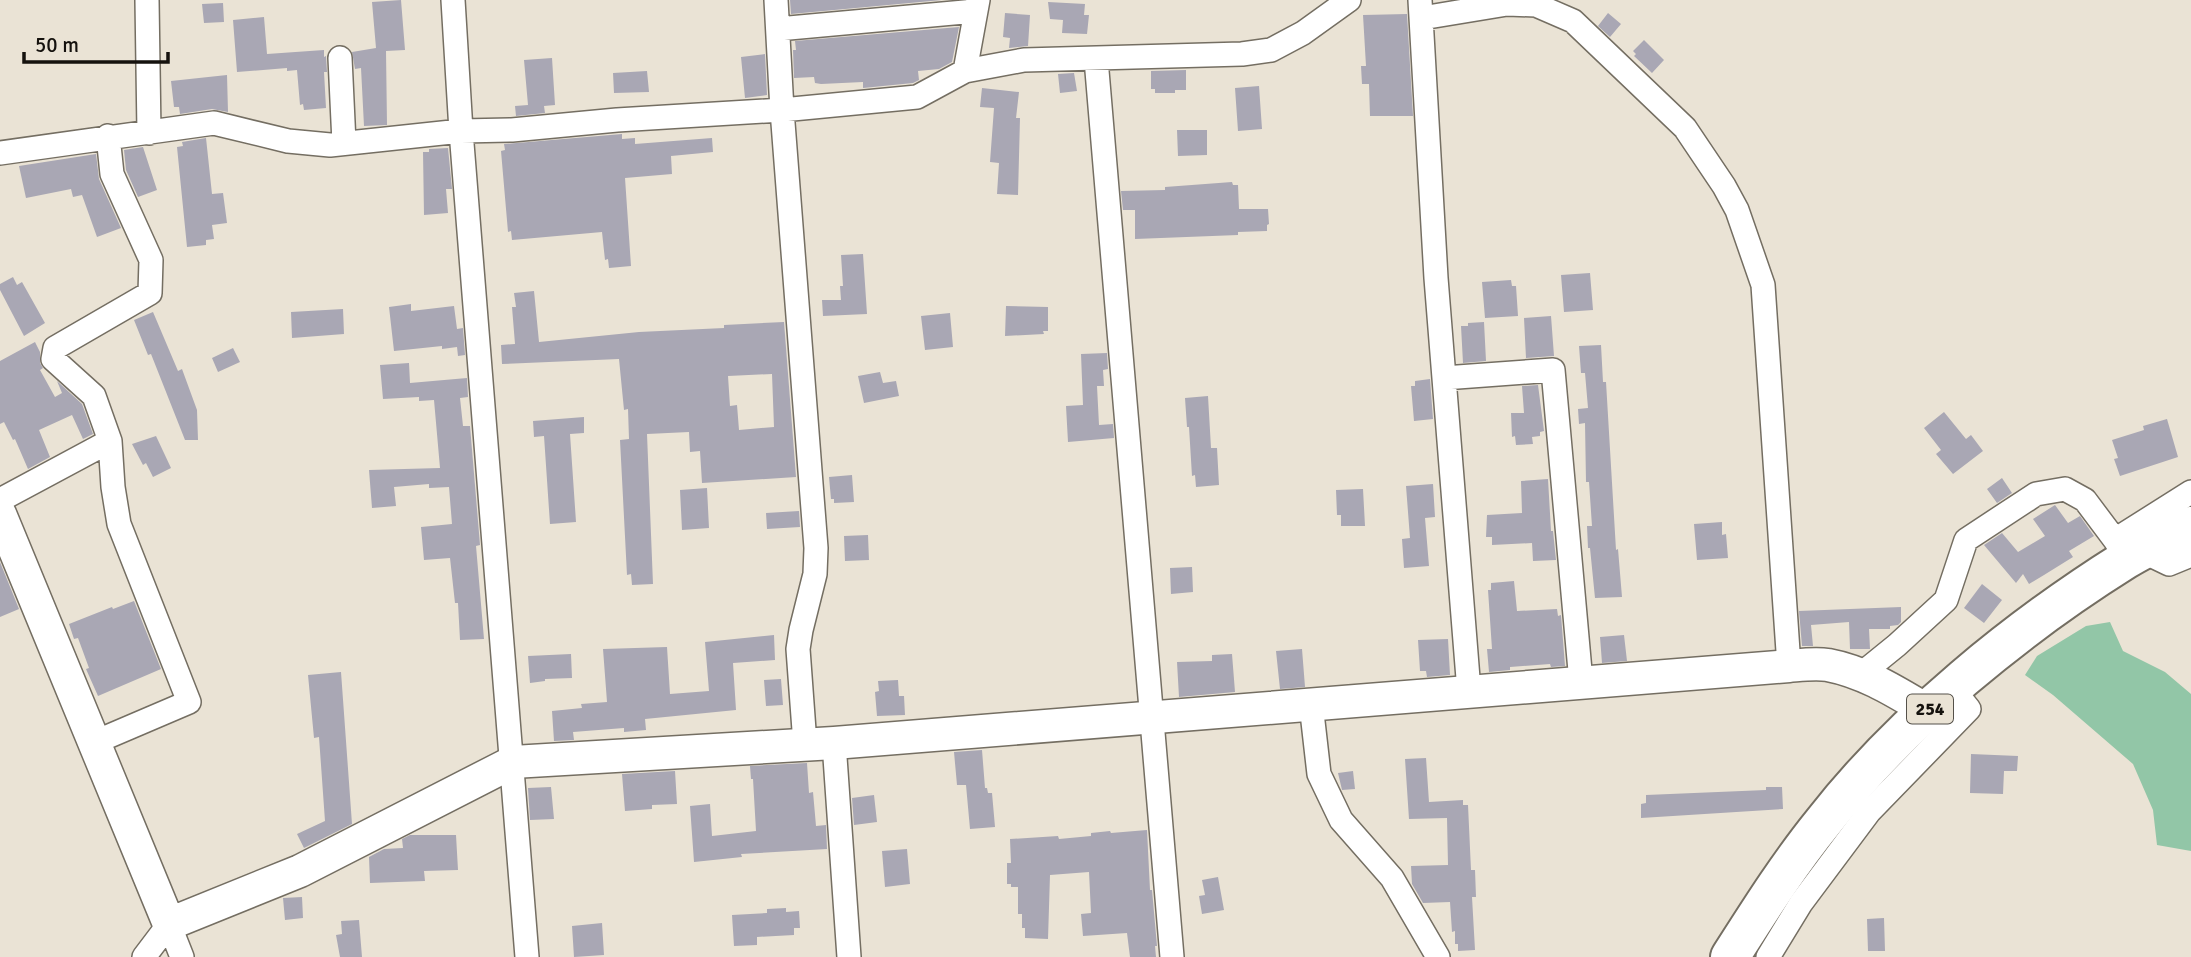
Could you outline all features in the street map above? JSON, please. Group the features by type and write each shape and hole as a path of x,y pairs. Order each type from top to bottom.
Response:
{"highway":[{"name":"254","path":"1730,957 1785,872 1826,818 1885,753 1940,700 2049,610 2128,550 2191,526"}],"street":[{"path":"147,0 149,133"},
{"path":"453,0 461,131 527,957"},
{"path":"776,0 816,548 815,574 798,649 820,743 849,957"},
{"path":"0,153 214,123 288,141 330,145 461,131 512,130 617,120 782,110 917,97 965,71 1024,60 1242,54 1271,50 1303,33 1349,0"},
{"path":"778,29 977,5 965,71"},
{"path":"1469,691 1444,378 1421,9 1536,5 1573,21 1685,128 1724,186 1737,210 1763,285 1789,666"},
{"path":"340,58 344,143"},
{"path":"1096,59 1172,957"},
{"path":"93,743 189,702 119,524 110,441 94,396 53,359 55,348 149,293 151,260 112,174 108,136"},
{"path":"1444,378 1553,370 1581,682"},
{"path":"0,500 110,441"},
{"path":"1860,675 1946,600 1966,540 2036,494 2065,489 2085,500 2128,550 2169,564 2191,555"},
{"path":"2128,550 2191,492"},
{"path":"2,527 182,957"},
{"path":"144,957 169,924 300,871 513,762 820,743 1789,666 1825,665 1969,709 1869,812 1801,903 1768,957"},
{"path":"1311,704 1319,774 1341,820 1392,878 1438,957"}],"green space":[{"path":"2110,622 2123,651 2165,672 2191,694 2191,851 2157,845 2153,810 2133,764 2053,695 2025,675 2037,656 2086,626"}],"building":[{"path":"401,0 405,50 386,51 387,125 364,126 361,68 355,69 352,52 376,48 372,2"},
{"path":"790,0 942,0 791,14"},
{"path":"1048,2 1085,4 1084,15 1089,15 1087,34 1062,33 1063,20 1050,19"},
{"path":"223,3 224,22 204,23 202,4"},
{"path":"1005,13 1030,15 1028,46 1009,48 1010,38 1003,37"},
{"path":"1608,13 1621,24 1610,37 1598,26"},
{"path":"1407,14 1413,116 1370,116 1369,84 1362,84 1361,66 1366,66 1363,15"},
{"path":"264,17 267,54 324,50 327,72 324,72 326,108 304,110 303,104 300,105 297,70 287,71 287,68 237,72 233,20"},
{"path":"959,27 952,62 939,69 918,71 919,80 913,83 863,88 863,82 821,84 815,83 814,77 794,78 795,41"},
{"path":"1644,40 1664,60 1652,73 1634,56 1636,54 1633,51"},
{"path":"765,54 767,95 745,98 741,57"},
{"path":"552,58 555,105 544,106 545,113 516,116 515,106 528,105 524,60"},
{"path":"1186,70 1186,90 1155,93 1155,89 1151,89 1151,71"},
{"path":"647,71 649,92 614,93 613,73"},
{"path":"1074,73 1077,91 1060,93 1058,74"},
{"path":"227,75 228,112 212,109 180,114 179,107 174,107 171,81"},
{"path":"1259,86 1262,129 1238,131 1235,88"},
{"path":"982,88 1019,92 1016,118 1020,118 1018,195 997,194 999,163 990,162 994,108 980,107"},
{"path":"1177,130 1207,130 1207,155 1178,156"},
{"path":"622,134 622,139 635,138 635,144 712,138 713,152 671,156 672,174 625,178 631,266 609,268 608,259 605,260 602,232 512,240 511,231 508,232 501,151 505,150 504,144"},
{"path":"206,138 212,194 223,193 227,223 212,225 214,239 206,240 206,245 187,247 177,147 183,146 182,142"},
{"path":"143,147 157,190 138,197 126,170 124,150"},
{"path":"448,148 452,189 446,189 448,213 424,215 423,152"},
{"path":"96,154 99,179 121,228 97,237 82,195 73,197 71,189 26,198 19,166"},
{"path":"1232,182 1233,185 1238,185 1239,209 1268,209 1267,231 1238,232 1238,235 1135,239 1135,210 1123,210 1121,191 1165,190 1165,187"},
{"path":"863,254 867,314 823,316 822,300 841,300 841,255"},
{"path":"1590,273 1593,310 1564,312 1561,275"},
{"path":"13,277 17,285 22,282 45,323 24,336 0,290 0,284"},
{"path":"1511,280 1512,286 1516,286 1518,316 1485,318 1482,282"},
{"path":"534,291 539,342 784,322 796,477 702,483 700,451 690,452 689,432 647,434 653,584 632,585 631,574 627,575 620,440 629,439 628,409 624,410 619,359 502,364 501,345 515,344 512,307 516,307 514,293","holes":["772,374 774,427 739,430 737,405 730,406 728,376"]},
{"path":"411,304 411,311 454,306 457,329 463,328 465,355 458,356 457,347 442,349 442,346 394,351 389,307"},
{"path":"1006,306 1048,307 1048,331 1043,331 1044,334 1005,336"},
{"path":"343,309 344,334 292,338 291,312"},
{"path":"153,312 178,371 182,369 197,410 198,440 185,440 151,354 148,355 134,320"},
{"path":"950,313 953,347 925,350 921,316"},
{"path":"1551,316 1554,356 1526,358 1524,318"},
{"path":"1484,322 1486,361 1463,363 1461,326"},
{"path":"35,342 43,368 40,370 55,397 62,393 57,381 82,404 93,434 83,439 72,415 39,430 50,457 28,469 15,439 13,440 4,422 0,424 0,361"},
{"path":"1601,345 1622,597 1595,598 1588,548 1587,526 1592,526 1589,482 1586,482 1585,423 1579,424 1578,409 1588,408 1579,346"},
{"path":"233,348 240,362 218,372 212,358"},
{"path":"1107,353 1108,369 1103,370 1104,386 1097,386 1099,425 1113,424 1114,438 1068,442 1066,406 1083,405 1081,354"},
{"path":"409,363 410,383 467,378 468,397 460,398 463,426 470,426 480,545 476,546 484,639 460,640 458,603 455,603 450,558 424,560 421,527 452,524 449,487 429,488 429,484 394,487 396,506 372,508 369,470 440,468 434,400 419,401 419,397 383,399 380,365"},
{"path":"880,372 883,383 896,381 899,396 864,403 858,376"},
{"path":"1430,379 1433,419 1414,421 1411,386 1415,386 1415,381"},
{"path":"1538,385 1544,431 1540,432 1540,436 1532,437 1533,444 1516,445 1515,436 1512,437 1511,413 1524,413 1522,386"},
{"path":"1208,396 1211,448 1217,448 1219,485 1196,487 1195,475 1192,476 1185,398"},
{"path":"1944,412 1966,439 1971,435 1983,451 1953,474 1936,454 1941,450 1924,428"},
{"path":"584,417 584,433 570,434 576,522 550,524 544,436 534,437 533,421"},
{"path":"2167,419 2178,457 2120,476 2114,459 2118,458 2112,440"},
{"path":"156,436 171,468 153,477 132,444"},
{"path":"852,475 854,502 834,503 834,499 831,499 829,477"},
{"path":"2002,478 2012,493 1997,503 1987,489"},
{"path":"1548,479 1551,531 1556,560 1533,561 1532,543 1492,545 1492,537 1486,537 1487,515 1522,513 1521,481"},
{"path":"1433,484 1435,517 1425,518 1429,566 1404,568 1402,539 1410,538 1406,486"},
{"path":"707,488 709,528 682,530 680,490"},
{"path":"1363,489 1365,526 1341,526 1341,515 1337,515 1336,490"},
{"path":"2055,505 2068,523 2080,516 2094,536 2069,551 2073,557 2044,575 2029,584 2023,574 2016,583 1984,545 2002,533 2018,552 2045,536 2033,519"},
{"path":"799,511 800,527 767,529 766,513"},
{"path":"1722,522 1722,535 1726,534 1728,558 1697,560 1694,524"},
{"path":"868,535 869,560 845,561 844,536"},
{"path":"0,562 19,609 0,617"},
{"path":"1192,567 1193,592 1171,594 1170,568"},
{"path":"1514,581 1517,611 1557,609 1558,616 1561,615 1565,666 1551,667 1550,664 1510,667 1510,670 1489,672 1487,649 1492,649 1488,590 1491,590 1491,583"},
{"path":"1982,584 2002,600 1984,623 1964,608"},
{"path":"134,601 161,669 98,696 86,669 89,668 78,638 74,639 69,624"},
{"path":"1901,607 1901,622 1898,625 1890,626 1890,629 1869,629 1870,649 1850,649 1849,622 1811,625 1813,646 1802,646 1799,611"},
{"path":"774,635 775,660 733,663 736,710 645,719 646,730 624,732 624,728 573,732 574,740 554,741 552,711 582,708 581,704 607,702 603,649 667,647 670,694 709,691 705,642"},
{"path":"1624,635 1627,661 1602,663 1600,637"},
{"path":"1448,639 1450,675 1427,677 1426,671 1420,671 1418,640"},
{"path":"1302,649 1305,687 1280,689 1276,651"},
{"path":"571,654 572,678 545,679 530,683 528,656"},
{"path":"1232,654 1235,692 1179,697 1177,662 1212,661 1212,655"},
{"path":"341,672 352,824 304,848 297,834 325,821 319,737 314,738 308,675"},
{"path":"781,679 783,705 766,706 764,680"},
{"path":"898,680 899,696 904,696 905,715 877,716 875,692 879,691 878,681"},
{"path":"982,750 985,788 988,793 992,793 995,827 970,829 966,785 957,785 954,752"},
{"path":"1971,754 2018,756 2017,771 2004,771 2003,794 1970,793"},
{"path":"1426,758 1429,802 1463,800 1463,805 1468,805 1471,870 1475,870 1476,897 1472,897 1475,950 1458,951 1455,931 1452,932 1450,902 1423,903 1412,884 1411,866 1448,865 1447,818 1409,819 1405,759"},
{"path":"807,763 809,793 813,792 816,826 826,825 827,849 741,854 742,857 694,862 690,806 710,804 712,836 756,831 750,766"},
{"path":"675,771 677,804 652,805 652,809 625,811 622,774"},
{"path":"1353,771 1355,789 1342,790 1338,773"},
{"path":"551,787 554,819 530,820 528,788"},
{"path":"1766,787 1782,787 1783,809 1641,818 1641,804 1646,803 1646,795 1766,790"},
{"path":"874,795 877,822 854,825 852,798"},
{"path":"1147,830 1156,957 1130,957 1127,933 1083,936 1081,914 1091,913 1089,872 1050,875 1048,939 1025,938 1022,914 1018,914 1018,887 1007,884 1007,863 1011,863 1010,839 1058,836 1059,839 1110,831"},
{"path":"410,835 456,835 458,870 424,871 425,881 370,883 369,857 384,849 403,848 402,839"},
{"path":"907,849 910,884 885,887 882,851"},
{"path":"1218,877 1224,910 1202,914 1199,896 1205,895 1202,880"},
{"path":"302,897 303,918 285,920 283,898"},
{"path":"786,908 786,912 799,911 800,928 794,928 794,935 757,937 757,945 734,946 732,915 767,913 767,909"},
{"path":"1884,918 1885,951 1868,951 1867,919"},
{"path":"359,920 362,957 340,957 336,935 342,934 341,921"},
{"path":"602,923 604,955 574,957 572,926"}]}
